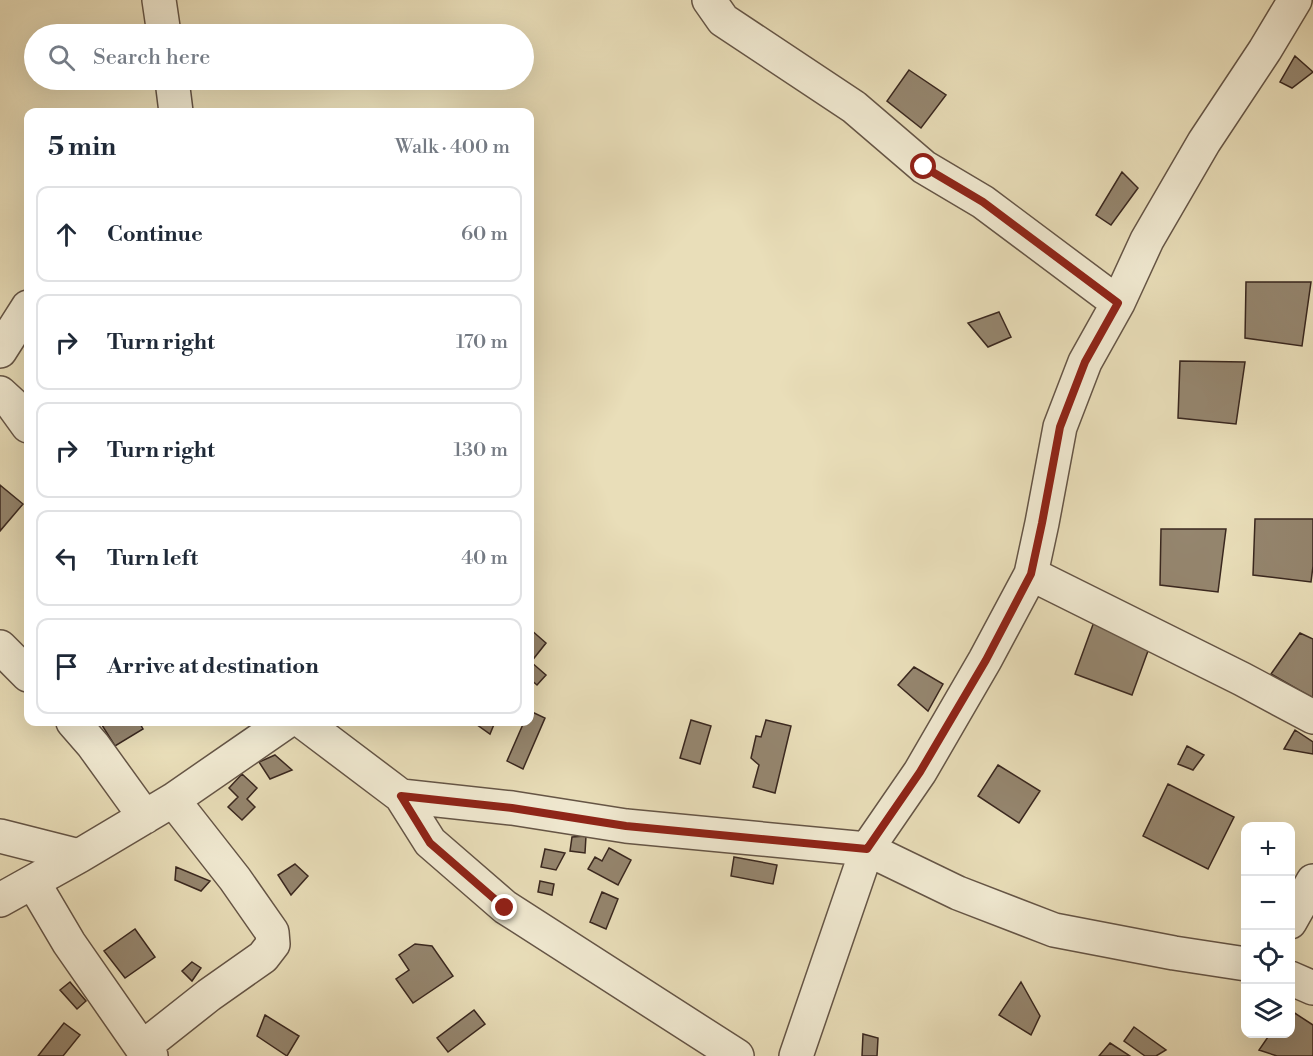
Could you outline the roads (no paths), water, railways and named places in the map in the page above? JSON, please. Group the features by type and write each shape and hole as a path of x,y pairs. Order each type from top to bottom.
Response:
{"street":[{"path":"159,0 163,24"},
{"path":"709,0 723,20 854,108 924,167 983,202 1118,303"},
{"path":"796,1056 867,849 920,772 986,660 1031,574 1060,427 1085,362 1118,303 1147,240 1204,142 1295,0"},
{"path":"0,351 24,313"},
{"path":"1031,574 1313,717"},
{"path":"0,647 24,671"},
{"path":"76,726 145,817"},
{"path":"0,900 173,800 280,726"},
{"path":"308,726 401,796 430,843 505,908 736,1056"},
{"path":"401,796 512,808 626,826 867,849 958,893 1054,930 1241,963"},
{"path":"33,882 69,943 147,1052 209,995 264,957 273,944 272,932 235,879 173,800"},
{"path":"0,836 79,856"},
{"path":"1295,913 1313,881"},
{"path":"1295,980 1313,988"}]}
